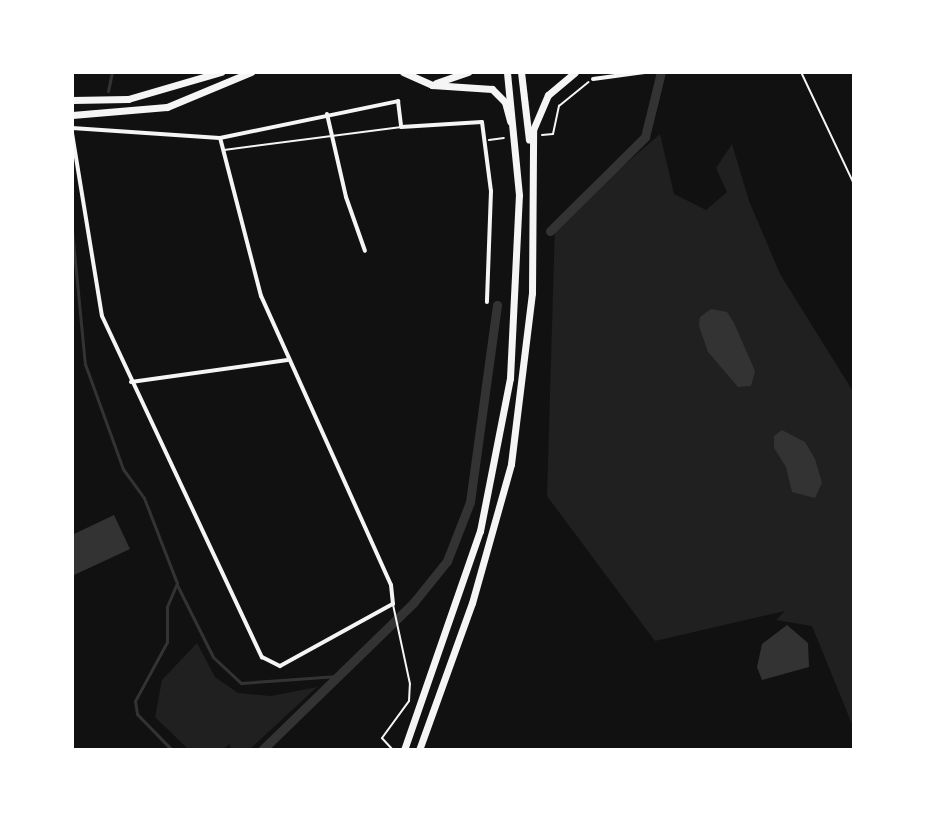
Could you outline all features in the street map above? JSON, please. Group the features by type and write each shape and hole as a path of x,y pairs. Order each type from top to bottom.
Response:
{"highway":[{"path":"72,100 128,99 221,72"},
{"path":"72,115 167,107 251,72"},
{"path":"422,82 447,82 468,72"},
{"path":"404,750 463,586 497,461 516,323 515,139 507,72"},
{"path":"419,750 472,603 511,464 532,293 531,158 521,72"},
{"path":"531,158 542,103 575,72"},
{"path":"406,73 422,82 492,89 505,102 515,139"}],"street":[{"path":"593,79 645,72"},
{"path":"220,138 261,296 287,360 391,585 393,604 288,664 266,662 102,316 78,184 72,131 220,138 398,101 401,127 482,122 487,140 491,191 487,302"},
{"path":"327,114 365,251"},
{"path":"72,187 78,184"},
{"path":"131,382 287,360"}],"lane":[{"path":"223,150 332,140 401,127"},
{"path":"393,604 410,684 409,701 382,738 393,750"}],"path":[{"path":"801,72 854,184"},
{"path":"542,135 553,134 559,106 593,79"},
{"path":"487,140 504,138"}],"shaded area":[{"path":"660,134 674,194 706,210 727,192 716,168 732,144 749,201 780,274 854,393 854,729 812,626 776,620 785,611 655,641 547,496 555,225"},
{"path":"711,309 727,312 734,323 755,371 751,386 738,387 708,352 699,326 700,317"},
{"path":"782,430 805,442 815,459 822,483 815,498 792,492 786,467 774,448 774,436"},
{"path":"114,515 130,549 72,576 72,535"},
{"path":"787,625 808,643 809,667 762,680 757,667 762,644"},
{"path":"197,643 215,677 238,693 271,696 317,687 249,750 231,750 230,744 222,750 189,750 155,717 162,680"}],"waterway":[{"path":"108,91 112,72"},
{"path":"550,231 645,137 661,72"},
{"path":"72,230 85,364 123,469 144,498 177,583 167,606 167,642 135,701 137,714 172,750"},
{"path":"262,750 414,602 447,561 470,502 497,305"},
{"path":"177,585 213,657 241,683 338,676"}]}
